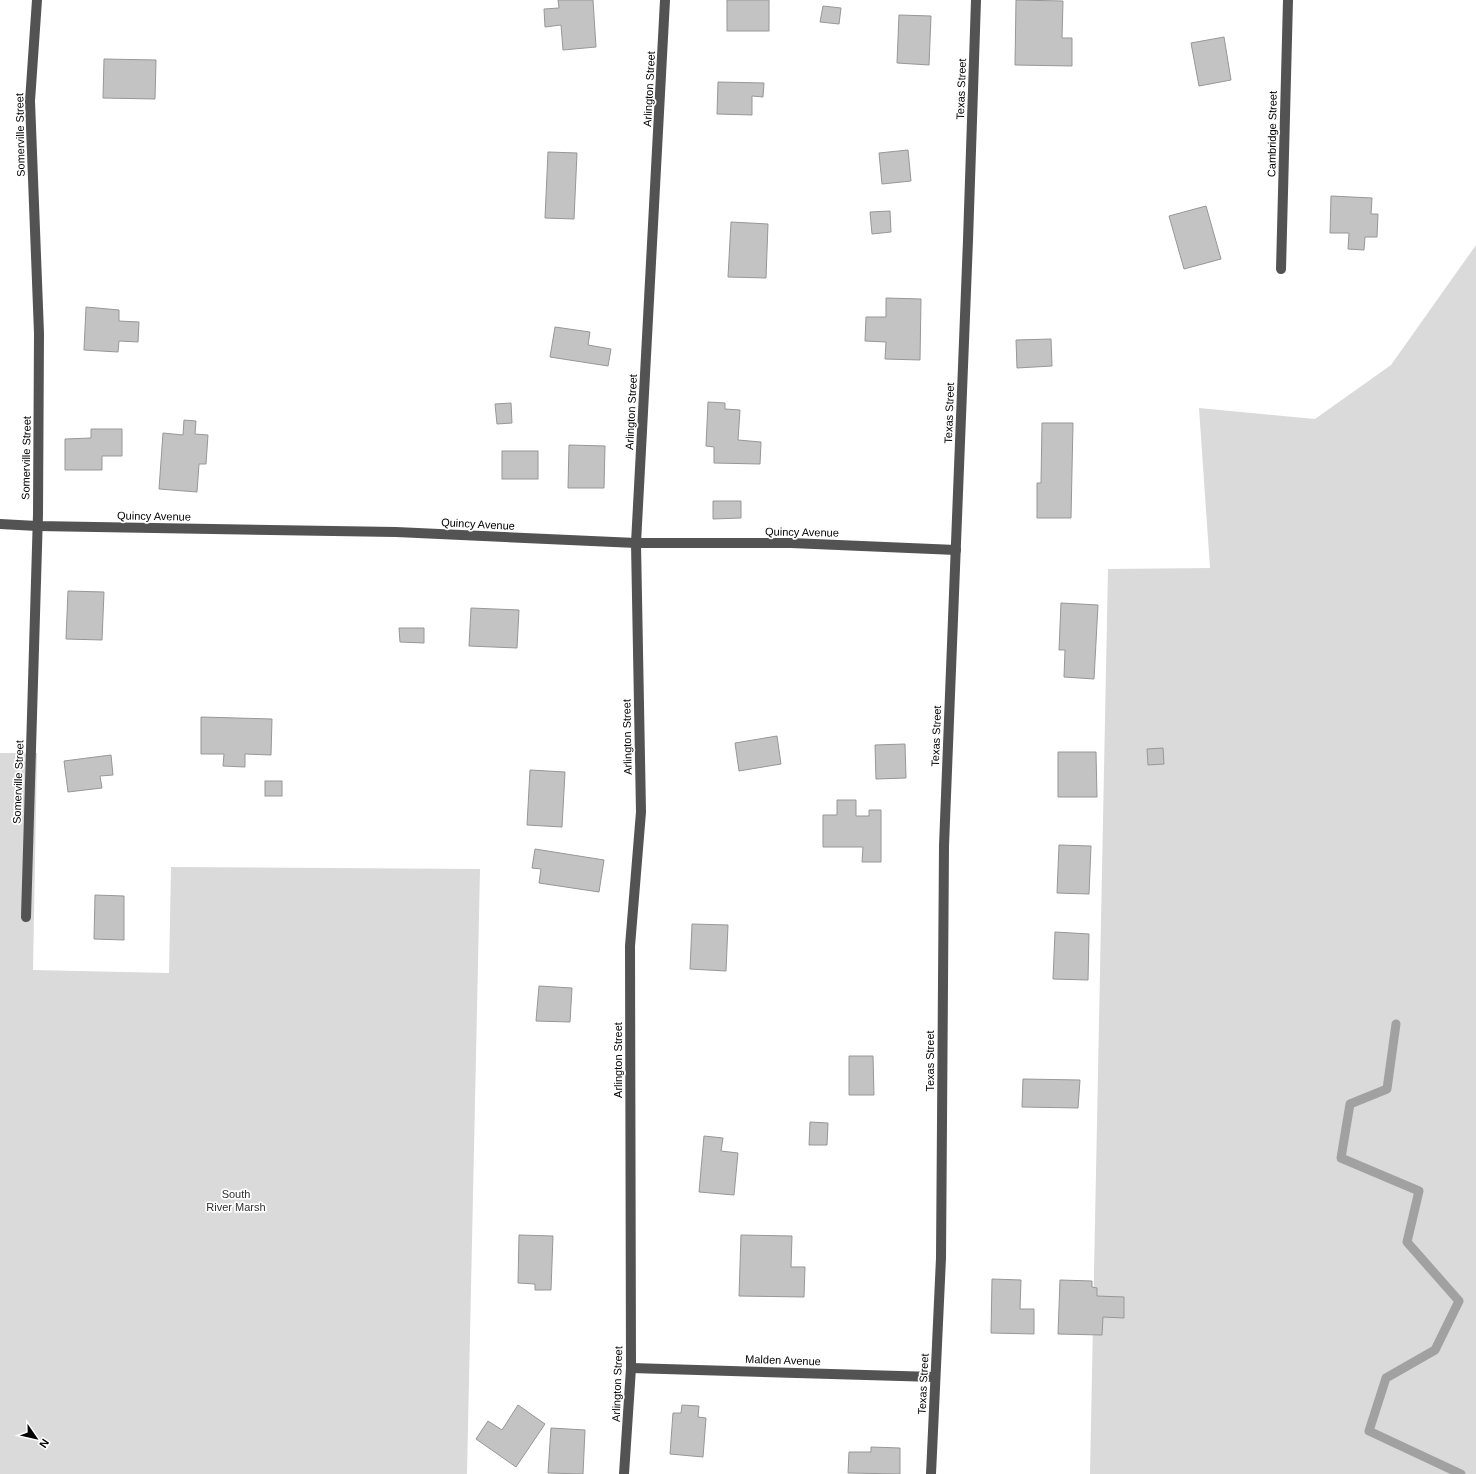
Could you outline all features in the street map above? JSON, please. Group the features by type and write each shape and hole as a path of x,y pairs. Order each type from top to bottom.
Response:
{"street":[{"name":"Somerville Street","path":"26,917 37,526 39,333 30,101 36,0"},
{"name":"Arlington Street","path":"624,1474 631,1368 630,946 641,812 636,543 665,0"},
{"name":"Texas Street","path":"931,1474 941,1258 944,846 976,0"},
{"name":"Cambridge Street","path":"1281,269 1288,0"},
{"name":"Quincy Avenue","path":"0,524 37,526 396,532 636,543 791,543 956,550"},
{"name":"Malden Avenue","path":"631,1368 935,1377"}],"green space":[{"path":"1476,245 1476,1474 1090,1474 1108,569 1210,568 1199,408 1315,419 1391,365"},
{"name":"South River Marsh","path":"0,753 37,753 33,970 169,973 171,867 480,869 467,1474 0,1474"}],"building":[{"path":"558,0 593,0 596,47 563,50 561,25 545,27 544,9 559,8"},
{"path":"727,0 769,0 769,31 727,31"},
{"path":"1016,0 1063,1 1062,38 1072,38 1072,66 1015,65"},
{"path":"823,6 841,8 839,24 820,22"},
{"path":"899,15 931,16 929,65 897,63"},
{"path":"1224,37 1231,80 1199,86 1191,43"},
{"path":"104,59 156,60 155,99 103,98"},
{"path":"718,82 764,83 763,97 752,96 752,115 717,114"},
{"path":"908,150 911,181 882,184 879,153"},
{"path":"548,152 577,153 574,219 545,218"},
{"path":"1331,196 1372,198 1371,214 1378,214 1377,237 1365,237 1364,250 1348,249 1349,233 1330,233"},
{"path":"1206,206 1221,259 1184,269 1169,216"},
{"path":"890,211 891,232 872,234 870,212"},
{"path":"731,222 768,224 766,278 728,277"},
{"path":"886,298 921,299 920,360 885,359 886,342 865,341 866,317 886,317"},
{"path":"86,307 119,310 119,321 139,322 138,342 119,341 118,352 84,350"},
{"path":"555,327 590,332 588,345 611,349 608,366 550,357"},
{"path":"1051,339 1052,366 1017,368 1016,340"},
{"path":"708,402 725,403 725,409 740,410 738,440 761,442 760,464 714,463 714,447 706,446"},
{"path":"511,403 512,423 497,424 495,404"},
{"path":"184,420 196,421 195,434 208,435 206,464 199,464 197,492 159,489 163,433 183,435"},
{"path":"1042,423 1073,423 1071,518 1037,518 1037,483 1041,483"},
{"path":"91,429 122,429 122,456 102,456 102,470 65,470 65,439 91,438"},
{"path":"569,445 605,446 604,488 568,488"},
{"path":"502,451 538,451 538,479 502,479"},
{"path":"713,501 741,501 741,518 713,519"},
{"path":"68,591 104,592 102,640 66,639"},
{"path":"1061,603 1098,605 1094,679 1064,677 1065,650 1059,650"},
{"path":"471,608 519,610 517,648 469,646"},
{"path":"399,628 424,628 424,643 400,642"},
{"path":"201,717 272,719 271,755 245,754 245,767 223,766 224,754 201,754"},
{"path":"777,736 781,764 739,771 735,743"},
{"path":"905,744 906,778 876,779 875,745"},
{"path":"1163,748 1164,764 1148,765 1147,749"},
{"path":"1058,752 1096,752 1097,797 1058,797"},
{"path":"111,755 113,775 100,776 102,788 68,792 64,761"},
{"path":"530,770 565,772 562,827 527,825"},
{"path":"265,781 282,781 282,796 265,796"},
{"path":"837,800 856,800 856,816 869,816 869,810 881,810 881,862 862,862 863,847 823,847 823,815 837,815"},
{"path":"1059,845 1091,846 1089,894 1057,893"},
{"path":"535,849 604,860 599,892 539,883 541,869 532,868"},
{"path":"95,895 124,896 124,940 94,939"},
{"path":"692,924 728,925 726,971 690,969"},
{"path":"1055,932 1089,934 1088,980 1053,979"},
{"path":"539,986 572,988 570,1022 536,1021"},
{"path":"849,1056 873,1056 874,1095 849,1095"},
{"path":"1023,1079 1080,1080 1078,1108 1022,1107"},
{"path":"810,1122 828,1123 827,1145 809,1145"},
{"path":"704,1136 723,1138 721,1151 738,1153 734,1195 699,1192"},
{"path":"519,1235 553,1236 551,1290 535,1290 535,1284 518,1283"},
{"path":"741,1235 792,1236 791,1267 805,1267 804,1297 739,1296"},
{"path":"992,1279 1021,1280 1020,1309 1034,1309 1034,1334 991,1333"},
{"path":"1060,1280 1092,1281 1092,1287 1097,1288 1097,1296 1124,1297 1124,1318 1103,1317 1102,1335 1058,1334"},
{"path":"518,1405 545,1424 516,1467 476,1439 488,1421 502,1430"},
{"path":"682,1405 699,1406 698,1417 706,1418 703,1457 670,1454 673,1413 681,1413"},
{"path":"551,1428 585,1430 583,1474 548,1473"},
{"path":"871,1447 900,1448 900,1474 848,1473 849,1452 871,1452"}],"waterway":[{"path":"1396,1024 1387,1089 1350,1104 1341,1158 1419,1191 1407,1242 1459,1301 1435,1350 1386,1378 1369,1431 1461,1474"}]}
